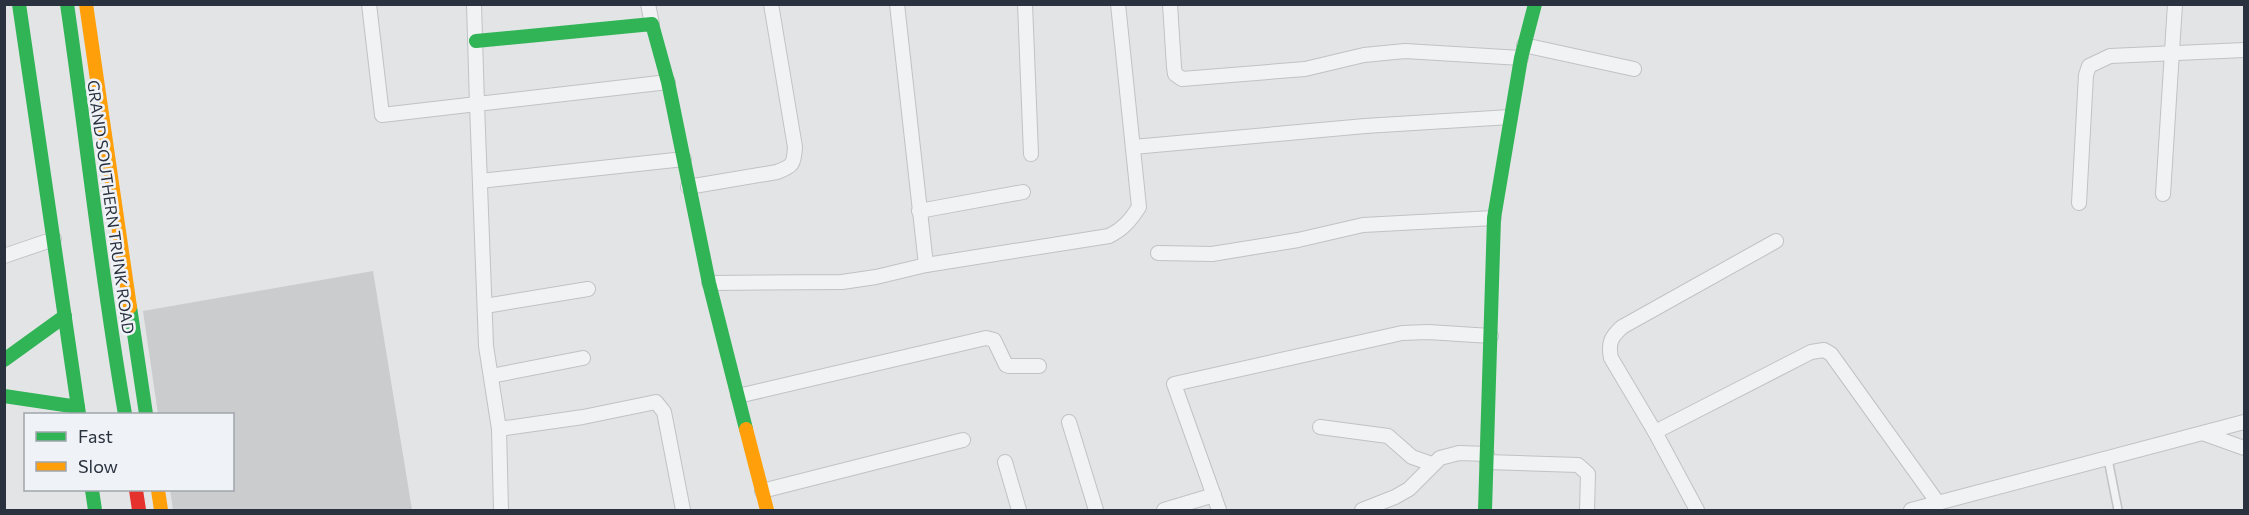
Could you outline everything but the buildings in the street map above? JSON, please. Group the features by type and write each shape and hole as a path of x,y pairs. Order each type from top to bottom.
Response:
{"main road":[{"path":"4,396 79,410 19,4"},
{"name":"GRAND SOUTHERN TRUNK ROAD","path":"67,4 92,179 107,310 124,413"},
{"path":"86,4 146,413"},
{"path":"1485,510 1494,218 1522,51 1535,4"},
{"path":"476,41 652,24 668,82 709,284 767,510"},
{"path":"4,360 65,316"},
{"path":"92,491 95,510"},
{"path":"136,491 139,510"},
{"path":"158,491 161,510"}],"street":[{"path":"369,4 382,115 668,82"},
{"path":"474,4 486,346 499,429 501,510"},
{"path":"648,4 652,24"},
{"path":"688,187 777,172 788,168 794,161 795,147 771,4"},
{"path":"897,4 926,265"},
{"path":"1025,4 1031,154"},
{"path":"709,284 842,282 876,278 926,265 1108,236 1121,230 1139,207 1118,4"},
{"path":"1170,4 1175,74 1182,79 1305,69 1364,55 1405,51 1522,51 1634,69"},
{"path":"2163,194 2175,4"},
{"path":"2079,203 2086,75 2089,66 2110,56 2244,50"},
{"path":"1133,147 1365,126 1510,117"},
{"path":"480,181 684,159"},
{"path":"919,211 1023,192"},
{"path":"1158,253 1212,255 1298,240 1363,225 1494,218"},
{"path":"4,256 54,239"},
{"path":"1697,510 1655,432 1611,358 1608,346 1612,336 1622,327 1776,242"},
{"path":"485,306 588,289"},
{"path":"1219,510 1174,384 1402,333 1428,332 1491,336"},
{"path":"738,396 986,338 994,340 1004,363 1009,366 1039,366"},
{"path":"1655,432 1811,352 1824,350 1831,354 1942,505"},
{"path":"491,376 583,358"},
{"path":"499,429 583,417 656,402 664,412 683,510"},
{"path":"1069,422 1096,510"},
{"path":"1911,510 1942,505 2244,422"},
{"path":"1320,427 1388,436 1412,457 1432,464"},
{"path":"2205,434 2244,448"},
{"path":"762,491 963,440"},
{"path":"1362,510 1395,497 1408,489 1432,464 1448,455 1459,453 1487,458 1578,465 1588,474 1587,510"},
{"path":"1005,462 1019,510"},
{"path":"1164,510 1214,495"}],"lane":[{"path":"2108,459 2118,510"}],"traffic: fast":[{"path":"19,4 79,413"},
{"path":"67,4 101,261 125,413"},
{"path":"1485,510 1494,218 1521,58 1535,4"},
{"path":"476,41 652,24 668,82 709,283 746,429"},
{"path":"130,307 146,413"},
{"path":"4,360 65,316"},
{"path":"4,396 78,407"},
{"path":"92,491 95,510"}],"traffic: slow":[{"path":"86,4 130,307"},
{"path":"746,429 767,510"},
{"path":"158,491 161,510"}],"traffic: jam":[{"path":"136,491 139,510"}]}
